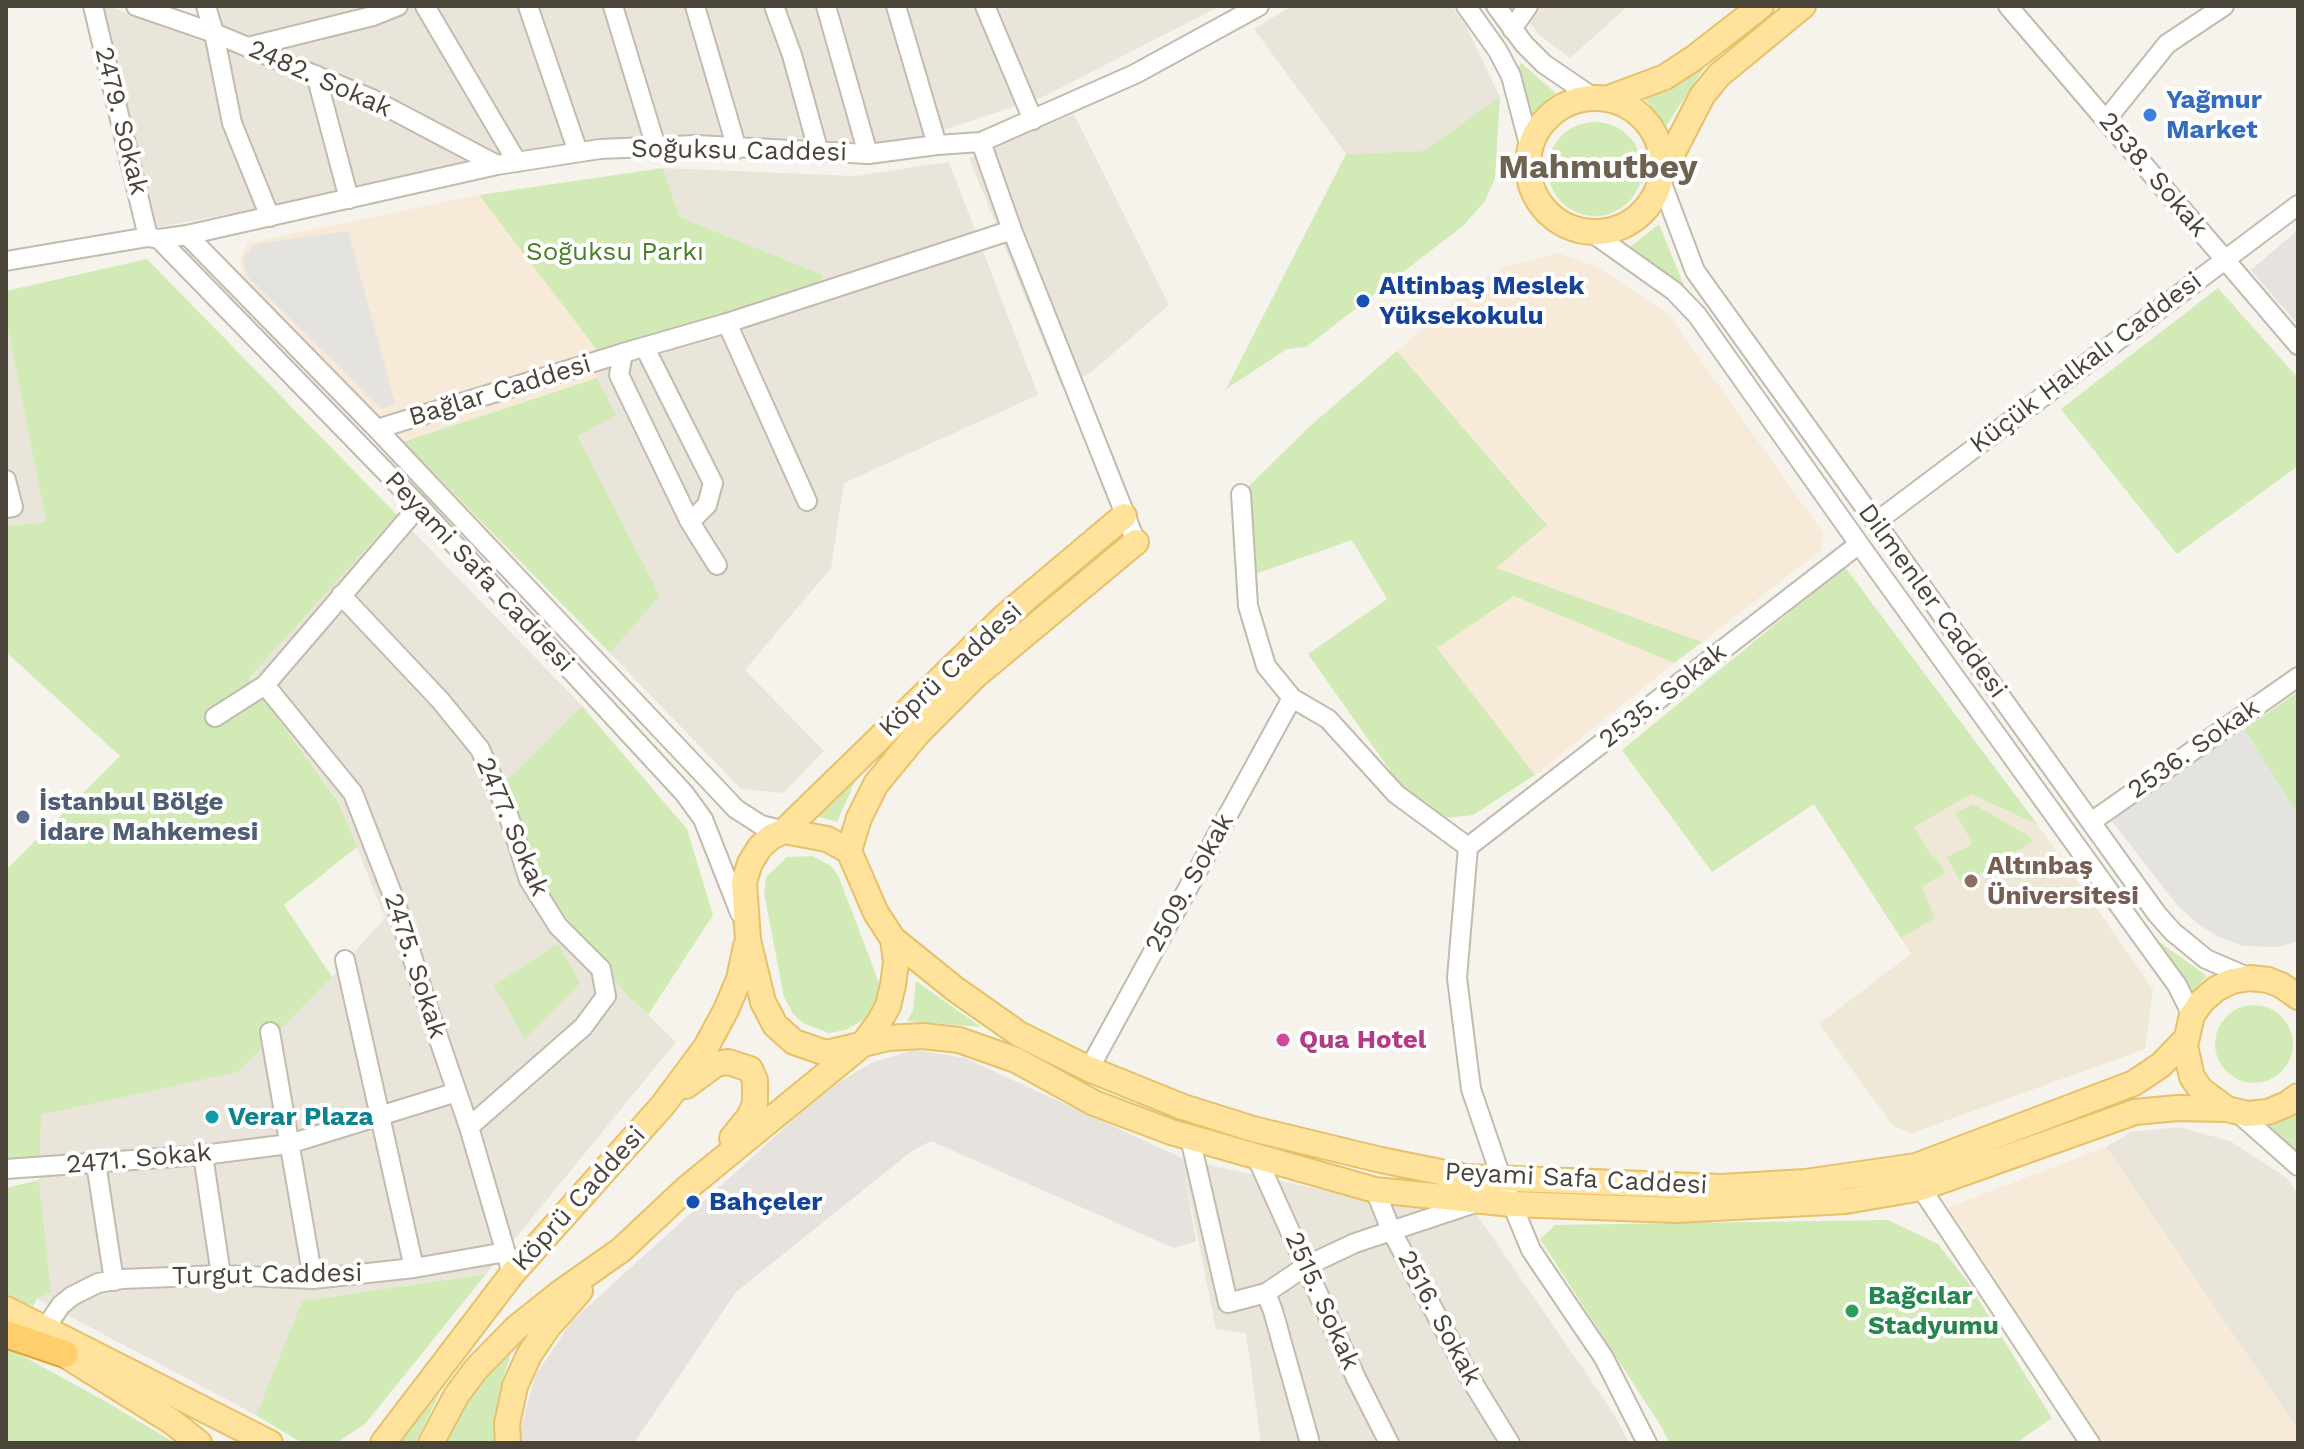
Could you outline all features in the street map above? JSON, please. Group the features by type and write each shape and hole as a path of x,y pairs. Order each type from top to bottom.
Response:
{"highway":[{"path":"6,1334 65,1354"}],"main road":[{"path":"1761,6 1665,77 1600,98 1570,103 1556,110 1536,134 1528,161 1530,178 1542,204 1563,223 1591,232 1625,225 1640,214 1652,201 1702,96 1719,75 1803,6"},
{"path":"1600,98 1625,105 1642,117 1654,134 1661,153 1661,177"},
{"name":"Köprü Caddesi","path":"784,831 1004,617 1124,516"},
{"name":"Köprü Caddesi","path":"849,851 859,818 876,784 918,733 975,676 1136,542"},
{"path":"863,1044 888,1006 896,962 893,939 876,913 849,851 827,839 784,831 760,847 750,863 744,882 748,940 763,1002 775,1025 794,1042 826,1053 888,1038 923,1036 959,1040 1016,1060 1094,1103 1190,1138 1375,1190 1512,1204 1677,1210 1846,1201 2135,1112 2177,1108 2231,1110 2247,1114 2268,1112 2298,1096"},
{"name":"Peyami Safa Caddesi","path":"893,939 955,989 1019,1034 1089,1069 1183,1107 1253,1129 1381,1160 1465,1177 1502,1180 1722,1187 1918,1177 2134,1083 2161,1065 2185,1040"},
{"name":"Köprü Caddesi","path":"383,1443 509,1263 663,1105 706,1047 739,979 748,940"},
{"path":"2231,1110 2201,1090 2192,1077 2185,1040 2192,1015 2216,989 2232,981 2260,980 2298,970"},
{"path":"2260,980 2281,985 2298,997"},
{"name":"Köprü Caddesi","path":"431,1443 456,1396 500,1343 560,1293 621,1250 687,1188 863,1044"},
{"path":"663,1105 716,1064 728,1062 741,1065 750,1069 755,1080 755,1104 749,1117 687,1188"},
{"path":"508,1443 507,1424 515,1386 529,1355 548,1327 583,1287 621,1250"},
{"path":"6,1309 270,1443"},
{"path":"6,1324 65,1354 171,1421 199,1443"}],"street":[{"name":"2479. Sokak","path":"93,6 154,238"},
{"name":"2482. Sokak","path":"136,6 214,33 372,99 497,165"},
{"path":"206,6 232,123 270,217"},
{"path":"248,47 373,16 398,6"},
{"path":"425,6 517,162"},
{"path":"528,6 578,152"},
{"path":"613,6 656,147"},
{"path":"695,6 737,149"},
{"path":"774,6 792,55 819,153"},
{"path":"826,6 868,154"},
{"path":"896,6 937,145"},
{"path":"985,6 1033,120"},
{"name":"Soğuksu Caddesi","path":"6,261 187,235 497,165 578,152 696,145 868,154 981,142 1135,74 1259,6"},
{"path":"1466,6 1498,51 1511,76 1530,148"},
{"path":"1496,6 1544,64 1600,98"},
{"path":"1512,29 1528,6"},
{"name":"2538. Sokak","path":"2008,6 2298,345"},
{"path":"2106,120 2167,44 2224,6"},
{"path":"316,75 349,199"},
{"path":"981,142 1012,230 1136,542"},
{"name":"Dilmenler Caddesi","path":"1661,177 1695,271 2157,914 2173,932 2206,959 2260,980"},
{"name":"Küçük Halkalı Caddesi","path":"1876,522 2298,205"},
{"name":"Bağlar Caddesi","path":"377,429 727,323 1012,230"},
{"name":"Dilmenler Caddesi","path":"1591,232 1674,291 1697,315 2169,974 2192,1015"},
{"name":"Peyami Safa Caddesi","path":"187,235 377,429 736,809 761,825 784,831"},
{"name":"Peyami Safa Caddesi","path":"154,238 419,506 684,793 703,819 748,940"},
{"path":"727,323 807,501"},
{"path":"645,348 713,483 707,505 690,522"},
{"path":"623,353 619,375 690,522 717,565"},
{"path":"6,480 13,507 6,508"},
{"path":"1241,494 1248,606 1266,666 1292,698 1328,719 1396,794 1468,847 1457,978 1471,1089 1502,1180 1531,1250 1604,1358 1647,1443"},
{"path":"215,717 265,685 419,506"},
{"name":"2535. Sokak","path":"1468,847 1859,544"},
{"name":"2477. Sokak","path":"341,595 440,700 480,749 507,811 529,880 558,926 601,969 606,996 583,1027 469,1127"},
{"name":"2536. Sokak","path":"2091,822 2298,677"},
{"name":"2475. Sokak","path":"265,685 353,793 395,901 469,1127 509,1263"},
{"name":"2509. Sokak","path":"1089,1069 1292,698"},
{"path":"345,960 414,1268"},
{"path":"270,1032 313,1279"},
{"name":"2471. Sokak","path":"6,1169 203,1155 289,1144 457,1092"},
{"path":"2231,1110 2298,1166"},
{"path":"1190,1138 1228,1303 1266,1293 1306,1266 1355,1243 1485,1200"},
{"path":"203,1155 221,1275"},
{"name":"2515. Sokak","path":"1257,1158 1356,1378 1389,1443"},
{"path":"96,1163 114,1281"},
{"path":"1918,1177 2090,1443"},
{"name":"2516. Sokak","path":"1375,1190 1391,1230 1470,1378 1510,1443"},
{"name":"Turgut Caddesi","path":"46,1327 61,1305 98,1283 221,1275 313,1279 414,1268 509,1263"},
{"path":"1266,1293 1310,1443"}],"shaded area":[{"path":"102,6 227,51 217,6 1220,6 1043,97 905,143 533,149 345,192 149,229"},
{"path":"1292,6 1451,6 1465,24 1500,97 1423,151 1346,154 1254,29"},
{"path":"1517,6 1628,6 1570,58 1539,35"},
{"path":"1074,114 1169,305 1089,374 1061,386 969,158"},
{"path":"949,162 1038,395 844,483 831,568 745,670 824,751 783,793 741,789 610,653 660,596 578,435 615,415 597,378 600,354 819,287 823,275 680,217 663,168 854,176"},
{"path":"479,195 600,354 597,378 403,442 245,281 239,260 248,243"},
{"path":"2298,230 2298,325 2251,270"},
{"path":"348,231 395,403 382,409 248,277 244,267 243,258 255,244"},
{"path":"1558,253 1601,269 1668,314 1823,533 1821,550 1702,642 1495,568 1547,524 1397,351 1472,286 1505,267"},
{"path":"6,319 46,522 6,526"},
{"path":"397,515 582,706 501,787 627,995 676,1042 486,1274 302,1301 256,1415 37,1299 51,1290 39,1180 41,1115 237,1072 332,977 385,918 339,802 249,678"},
{"path":"1514,596 1674,663 1535,775 1436,648"},
{"path":"2244,729 2298,816 2298,941 2278,947 2243,946 2219,937 2198,924 2177,905 2111,820"},
{"name":"Altınbaş Üniversitesi","path":"1900,743 2025,807 2153,989 2145,1049 1912,1133 1893,1126 1819,1024 1911,954 1814,804"},
{"path":"914,1050 965,1058 1182,1158 1196,1241 1174,1248 931,1141 912,1151 736,1292 634,1443 521,1443 520,1431 535,1376 572,1321 825,1091 871,1063"},
{"path":"2179,1127 2230,1141 2287,1178 2298,1194 2298,1430 2106,1147 2131,1132"},
{"path":"2106,1147 2298,1430 2298,1443 2092,1443 1936,1212"},
{"path":"1182,1159 1322,1190 1475,1212 1614,1414 1629,1443 1261,1443 1246,1333 1216,1329"}],"green space":[{"path":"1521,63 1558,95 1532,117 1518,67"},
{"path":"1704,68 1666,126 1645,99"},
{"path":"1500,97 1495,178 1485,201 1464,225 1306,347 1287,349 1226,389 1346,154 1423,151"},
{"path":"1595,122 1613,126 1628,136 1638,151 1642,169 1638,187 1628,202 1613,212 1595,216 1577,212 1562,202 1552,187 1548,169 1552,151 1562,136 1577,126"},
{"name":"Soğuksu Parkı","path":"663,168 680,217 823,275 819,287 600,354 479,195"},
{"path":"1659,224 1684,286 1630,247"},
{"path":"147,259 397,515 249,678 339,803 357,847 284,905 332,977 238,1072 41,1115 40,1158 6,1165 6,870 120,756 6,652 6,526 46,522 6,319 6,291"},
{"path":"2218,288 2298,378 2298,466 2177,554 2061,409"},
{"path":"1397,351 1547,525 1496,568 1702,642 1674,663 1514,596 1437,648 1535,775 1473,815 1446,818 1413,803 1308,654 1387,599 1352,540 1244,578 1248,487 1309,427"},
{"path":"597,378 616,415 578,436 660,596 610,653 403,442"},
{"path":"1845,567 2037,824 1971,794 1914,827 1945,872 1922,887 1935,918 1901,938 1814,804 1712,872 1622,750"},
{"path":"2298,692 2298,816 2244,729"},
{"path":"582,706 687,829 713,915 648,1015 627,995 538,880 501,786"},
{"path":"856,779 837,822 816,816"},
{"path":"1973,804 2030,837 2032,842 1962,885 1947,857 1970,846 1972,842 1955,813"},
{"path":"813,856 831,866 838,875 879,983 876,1004 863,1020 846,1030 829,1033 803,1023 793,1014 784,997 764,893 766,877 787,857"},
{"path":"2158,941 2207,976 2192,992"},
{"path":"558,944 580,983 525,1039 494,985"},
{"path":"916,981 981,1027 907,1021 913,1010"},
{"path":"2254,1005 2269,1008 2286,1022 2293,1044 2290,1059 2276,1076 2254,1083 2239,1080 2222,1066 2215,1044 2218,1029 2232,1012"},
{"path":"2298,1111 2298,1159 2265,1130"},
{"path":"39,1180 51,1291 37,1299 33,1306 6,1297 6,1188"},
{"name":"Bağcılar Stadyumu","path":"1888,1220 1938,1244 1967,1281 2052,1418 2016,1443 1669,1443 1540,1239 1555,1225"},
{"path":"486,1274 365,1424 336,1443 302,1443 256,1415 302,1301"},
{"path":"513,1346 499,1392 498,1443 441,1443 470,1389"},
{"path":"6,1347 105,1401 175,1443 6,1443"},
{"path":"441,1391 415,1443 400,1443 403,1439"}],"place":[{"name":"Yağmur Market","path":"2150,115"},
{"name":"Altinbaş Meslek Yüksekokulu","path":"1363,301"},
{"name":"İstanbul Bölge İdare Mahkemesi","path":"23,817"},
{"name":"Altınbaş Üniversitesi","path":"1971,881"},
{"name":"Qua Hotel","path":"1283,1040"},
{"name":"Verar Plaza","path":"212,1117"},
{"name":"Bahçeler","path":"693,1202"},
{"name":"Bağcılar Stadyumu","path":"1852,1311"}],"district":[{"name":"Mahmutbey","path":"1598,168"}]}
